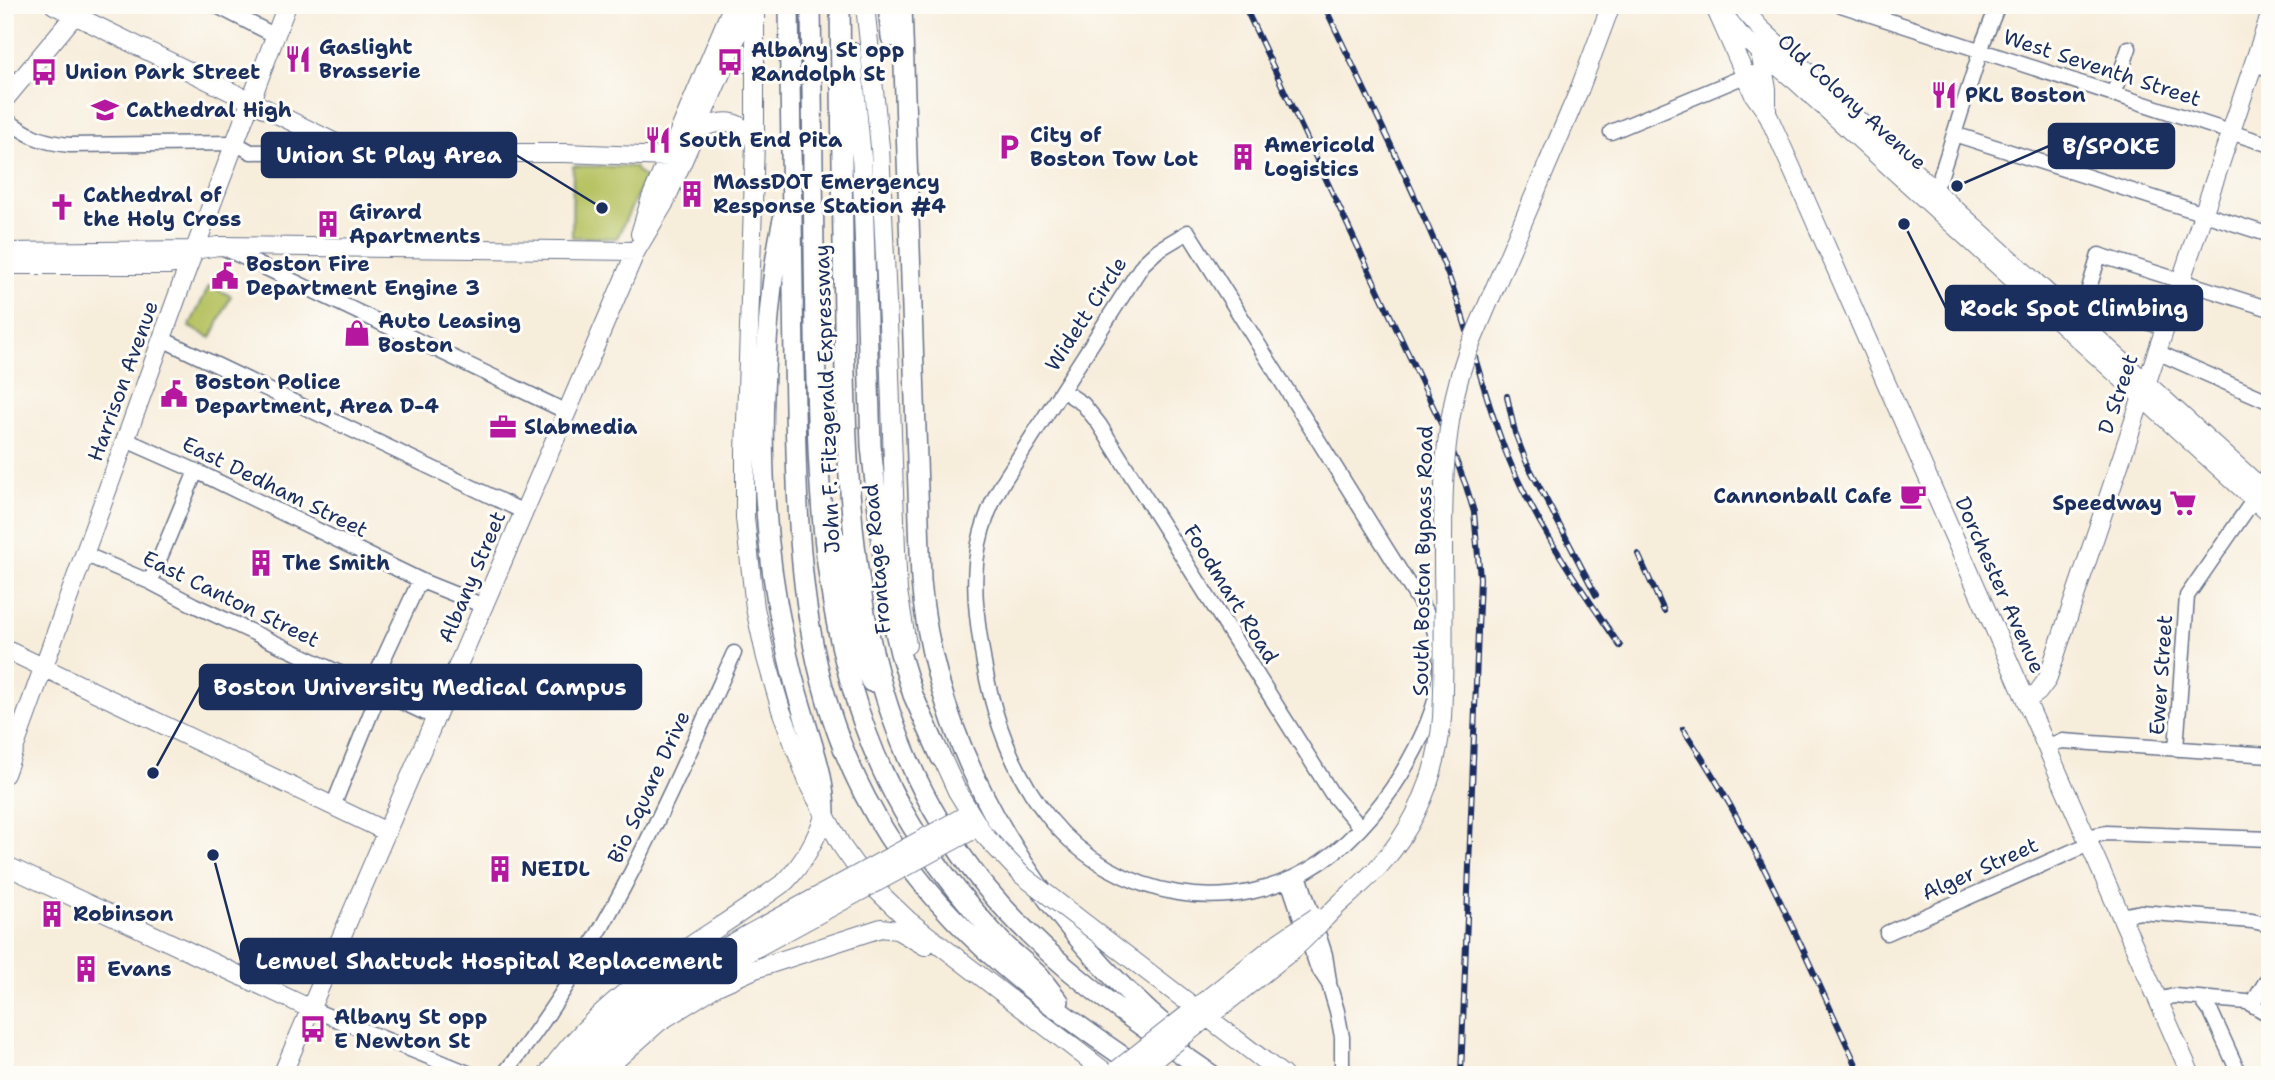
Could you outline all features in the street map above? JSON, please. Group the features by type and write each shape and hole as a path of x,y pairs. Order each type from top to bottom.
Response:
{"highway":[{"name":"John F. Fitzgerald Expressway","path":"789,5 798,531 809,625 821,680 849,762 869,804 922,883 988,952 1077,1024"},
{"path":"811,5 862,163 871,446 888,602 900,653 918,708 941,758"},
{"path":"822,5 832,72 819,483 827,569 848,673 873,750 896,798 916,832 972,908 1039,976 1077,1024 1149,1075"},
{"name":"John F. Fitzgerald Expressway","path":"841,5 832,72 853,535 860,593 870,640 900,739 915,774 949,837 975,873 1012,916 1053,957 1097,994 1214,1075"},
{"path":"888,5 893,55 905,99"},
{"path":"902,5 921,581 932,656 954,729 982,791 1028,867 1071,928 1114,976 1188,1044 1214,1075"},
{"path":"792,184 775,254 769,312 763,404 763,486 776,600 795,685 822,775 825,814"}],"main road":[{"path":"54,5 79,10 251,102 352,150 668,156"},
{"name":"Harrison Avenue","path":"5,774 194,250 287,5"},
{"name":"Albany Street","path":"282,1075 636,251 651,198 733,5"},
{"path":"754,5 755,142 744,462 745,518 755,608 774,687 800,764 852,863 881,897 919,930 992,984 1119,1073"},
{"name":"Albany Street","path":"636,251 657,218 743,23 754,5"},
{"name":"Frontage Road","path":"864,5 877,109 882,182 898,591 912,669 941,758 972,825 1022,875 1109,942 1197,1016 1283,1075"},
{"name":"South Boston Bypass Road","path":"1119,1073 1284,948 1314,919 1338,905 1371,875 1415,816 1432,773 1442,718 1443,498 1446,449 1454,396 1467,353 1580,89 1611,5"},
{"name":"Old Colony Avenue","path":"1715,5 1738,33 1929,194 2261,494 2270,514"},
{"name":"Dorchester Avenue","path":"1715,5 1745,75 1767,113 2191,1075"},
{"name":"Old Colony Avenue","path":"1743,7 1759,27 1929,194"},
{"name":"Dorchester Avenue","path":"1743,7 1760,50 1767,113"},
{"path":"5,99 79,10"},
{"name":"D Street","path":"2026,701 2038,692 2047,680 2231,132 2262,66 2270,15"},
{"path":"698,129 719,122 730,122 746,131 755,142"},
{"path":"5,252 194,250 206,246 636,251"},
{"path":"5,265 168,265 179,262 194,250"},
{"path":"5,649 387,832"},
{"path":"547,1075 578,1036 627,989 786,881 810,852 825,814"},
{"path":"561,1075 597,1037 675,977 752,941 972,825"},
{"path":"5,865 311,1009"},
{"path":"598,1075 659,1022 710,990 755,969 872,930 897,930 992,984"},
{"path":"584,1075 618,1038 654,1008 752,941"}],"street":[{"path":"215,5 276,36"},
{"name":"West Seventh Street","path":"1842,5 2270,145"},
{"path":"1929,194 1940,178 1998,5"},
{"path":"2113,95 2129,48"},
{"path":"1611,132 1745,75 1764,74"},
{"path":"5,119 36,139 70,145 236,143 251,152 352,150"},
{"path":"1954,134 2270,235"},
{"name":"Widett Circle","path":"1188,232 1427,614 1438,636 1441,661 1439,684 1423,733 1394,786 1360,827 1330,856 1294,877 1244,893 1215,896 1174,894 1152,889 1130,880 1087,854 1059,830 1035,800 1013,760 996,720 986,681 975,603 976,558 980,534 991,503 1147,260 1188,232"},
{"path":"220,246 567,412"},
{"path":"2165,328 2085,302 2099,255 2270,309"},
{"path":"162,339 524,512"},
{"path":"2157,352 2270,402"},
{"name":"Foodmart Road","path":"1062,390 1083,404 1094,416 1332,794 1360,827"},
{"name":"East Dedham Street","path":"125,440 196,471 420,580 484,606"},
{"path":"150,582 196,471"},
{"name":"Ewer Street","path":"2176,749 2187,596 2261,494 2270,471"},
{"name":"East Canton Street","path":"84,554 150,582 374,691 436,718"},
{"path":"333,806 374,691 420,580"},
{"name":"Bio Square Drive","path":"503,1075 557,999 625,887 734,653"},
{"path":"2046,746 2062,741 2270,755"},
{"name":"Alger Street","path":"1887,933 2106,833 2270,839"},
{"path":"1294,877 1325,956 1341,1029 1342,1070 1329,1075"},
{"path":"2121,916 2141,912 2252,920 2270,925"},
{"path":"2252,1003 2270,975"},
{"path":"2158,1000 2171,996 2252,1003 2270,1015"},
{"path":"2204,999 2236,1067"},
{"path":"311,1009 473,1075"}],"green space":[{"path":"573,166 635,167 645,178 617,238 572,237"},
{"path":"209,286 231,296 211,338 189,327"}],"railway":[{"path":"1244,5 1446,434 1474,512 1480,578 1461,1075"},
{"path":"1324,5 1427,223 1459,305 1498,430 1518,481 1559,554 1620,646"},
{"path":"1507,396 1515,433 1526,461 1596,595"},
{"path":"1638,554 1664,611"},
{"path":"1683,729 1757,855 1861,1075"}],"place":[{"name":"Gaslight Brasserie","path":"298,59"},
{"name":"Albany St opp Randolph St","path":"730,62"},
{"name":"Union Park Street","path":"44,72"},
{"name":"PKL Boston","path":"1944,95"},
{"name":"Cathedral High","path":"105,110"},
{"name":"South End Pita","path":"658,140"},
{"name":"City of Boston Tow Lot","path":"1009,147"},
{"name":"Americold Logistics","path":"1243,157"},
{"name":"B/SPOKE","path":"1957,186"},
{"name":"MassDOT Emergency Response Station #4","path":"692,194"},
{"name":"Cathedral of the Holy Cross","path":"62,207"},
{"name":"Union St Play Area","path":"602,208"},
{"name":"Girard Apartments","path":"328,224"},
{"name":"Rock Spot Climbing","path":"1904,224"},
{"name":"Boston Fire Department Engine 3","path":"225,276"},
{"name":"Auto Leasing Boston","path":"357,333"},
{"name":"Boston Police Department, Area D-4","path":"174,394"},
{"name":"Slabmedia","path":"503,427"},
{"name":"Cannonball Cafe","path":"1913,496"},
{"name":"Speedway","path":"2183,503"},
{"name":"The Smith","path":"261,563"},
{"name":"Boston University Medical Campus","path":"153,773"},
{"name":"Lemuel Shattuck Hospital Replacement","path":"213,855"},
{"name":"NEIDL","path":"500,869"},
{"name":"Robinson","path":"52,914"},
{"name":"Evans","path":"86,969"},
{"name":"Albany St opp E Newton St","path":"313,1029"}]}
